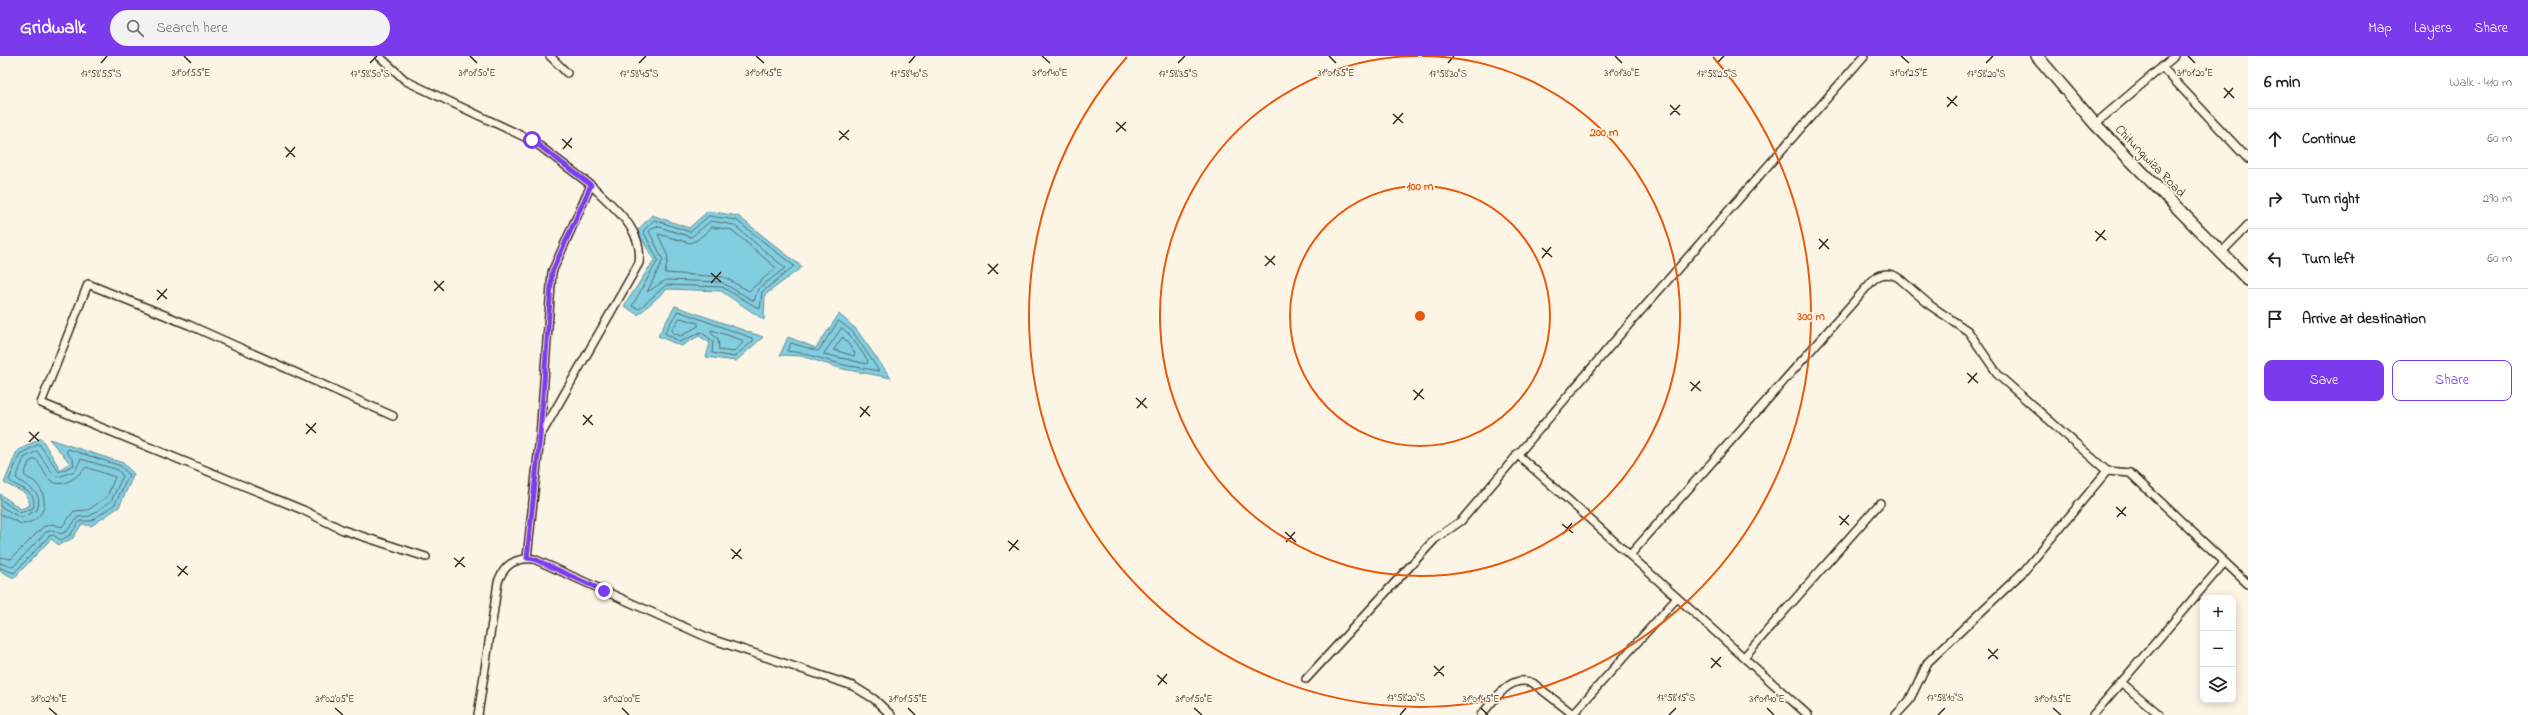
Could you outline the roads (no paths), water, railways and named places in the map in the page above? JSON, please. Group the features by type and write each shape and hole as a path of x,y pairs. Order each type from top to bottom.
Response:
{"main road":[{"name":"Chitungwiza Road","path":"2037,56 2095,124 2220,254 2248,280"}],"street":[{"path":"380,56 406,81 532,140 591,185 634,230 639,246 639,263 540,436"},
{"path":"550,56 567,73"},
{"path":"1306,679 1435,539 1461,521 1517,454 1864,56"},
{"path":"2095,124 2175,56"},
{"path":"2162,67 2248,159"},
{"path":"527,558 540,436 552,272 591,185"},
{"path":"2220,254 2248,225"},
{"path":"1630,555 1873,280 1883,274 1895,275 1931,306 1968,331 1999,376 2107,471 2130,473 2248,584"},
{"path":"393,416 189,325 88,284 42,403 303,510 343,530 426,557"},
{"path":"1517,454 1808,715"},
{"path":"1896,715 1909,701 1928,662 2024,571 2107,471"},
{"path":"1744,658 1880,503"},
{"path":"478,715 498,582 506,567 513,562 527,558 541,562 711,640 853,686 874,699 891,715"},
{"path":"2093,715 2224,563"},
{"path":"1481,715 1511,683 1526,680 1533,683 1574,714 1677,598"},
{"path":"2122,683 2160,715"}],"water":[{"path":"708,211 738,216 802,267 765,295 764,320 721,291 667,289 638,315 624,306 654,260 637,231 652,215 689,228"},
{"path":"675,306 763,337 736,361 706,357 710,343 699,336 681,346 658,336"},
{"path":"839,314 856,329 891,378 843,369 801,356 780,355 788,337 816,348"},
{"path":"41,438 60,469 70,463 49,439 123,463 134,474 119,507 91,526 82,524 73,538 59,545 51,539 14,578 0,571 0,494 21,509 30,505 25,493 4,483 17,451"}]}
